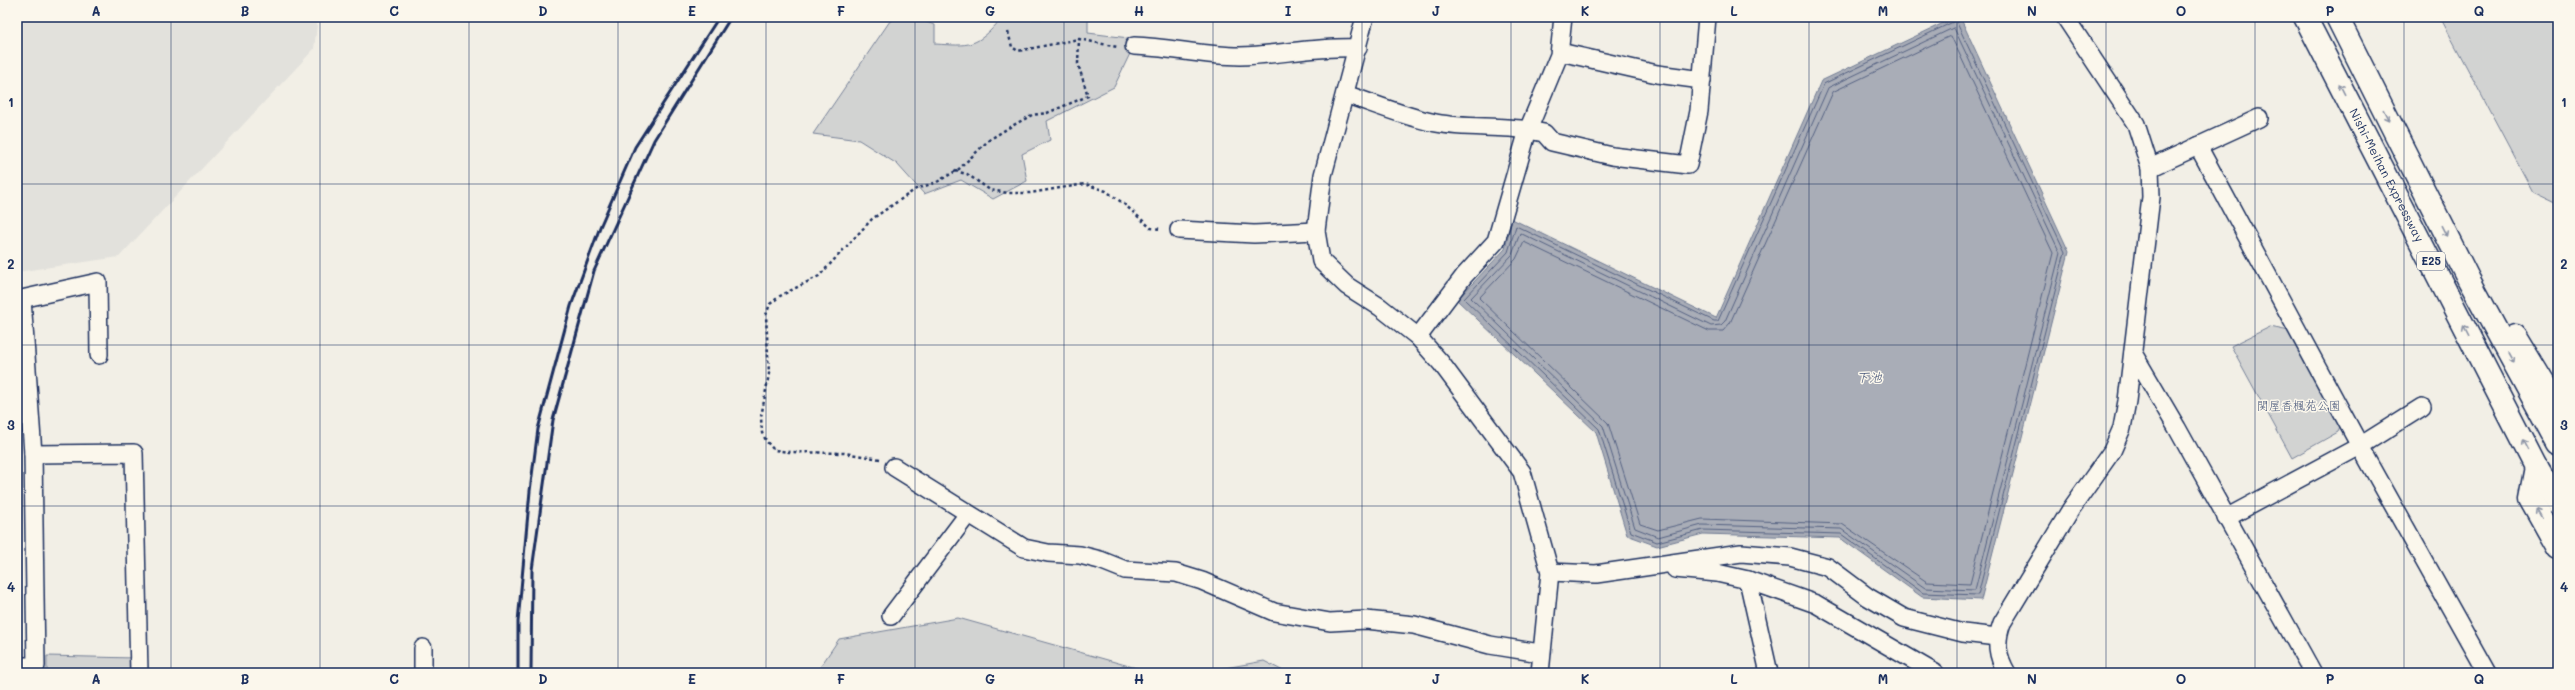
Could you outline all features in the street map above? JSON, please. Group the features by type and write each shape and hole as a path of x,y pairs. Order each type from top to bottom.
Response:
{"highway":[{"name":"Nishi-Meihan Expressway","path":"2305,17 2536,467 2558,504"},
{"name":"E25","path":"2337,17 2468,280 2558,444"},
{"path":"2468,280 2486,288 2558,408"},
{"path":"2536,467 2530,498 2558,548"}],"street":[{"path":"1365,17 1323,175 1316,232 1321,261 1347,286 1380,307 1418,337 1441,363 1522,472 1550,572 1540,652 1540,673"},
{"path":"1418,337 1464,276 1496,240 1528,130 1560,52 1563,17"},
{"path":"1345,94 1436,123 1465,127 1508,127 1528,130 1544,133 1552,142 1612,156 1688,165 1702,80 1707,17"},
{"path":"2007,673 1997,650 1997,637 2002,623 2071,509 2112,451 2122,428 2127,401 2151,197 2150,168 2136,124 2065,17"},
{"path":"1134,46 1240,56 1302,52 1326,48 1358,48"},
{"path":"1560,52 1657,74 1702,80"},
{"path":"2150,168 2259,118"},
{"path":"2198,146 2360,446 2487,673"},
{"path":"1179,230 1254,234 1316,232"},
{"path":"17,666 36,666 33,454 20,300 98,282 99,354"},
{"path":"2133,353 2177,428 2314,673"},
{"path":"2226,518 2360,446 2422,408"},
{"path":"33,454 134,453 139,673"},
{"path":"894,467 1024,548 1048,553 1080,555 1100,560 1125,570 1176,573 1202,581 1274,612 1330,622 1366,620 1414,625 1490,645 1540,652"},
{"path":"892,616 968,514"},
{"path":"1550,572 1596,574 1741,552 1790,557 1828,567 1868,597 1904,618 1963,633 1997,637"},
{"path":"1654,565 1717,573 1748,580 1816,604 1934,673"},
{"path":"1748,580 1769,673"},
{"path":"423,648 423,673"}],"path":[{"path":"1008,32 1012,47 1018,51 1079,39 1116,47 1134,46"},
{"path":"894,467 893,462 867,455 789,452 774,450 767,442 762,433 761,418 770,374 766,315 770,304 780,296 819,276 872,219 916,189 955,171 989,140 1032,115 1047,113 1088,96 1078,64 1079,39"},
{"path":"955,171 968,174 990,190 1008,193 1030,193 1085,184 1106,191 1124,204 1151,228 1179,230"}],"shaded area":[{"path":"17,17 318,17 314,49 119,257 17,272"}],"green space":[{"path":"899,17 911,17 935,25 935,44 965,45 972,43 985,35 1001,19 1042,19 1043,17 1088,17 1088,33 1137,39 1114,87 1047,121 1050,140 1022,154 1027,181 993,199 961,180 924,194 897,164 859,140 813,134 890,21"},
{"path":"2440,17 2558,17 2558,204 2533,192"},
{"name":"関屋香楓苑公園","path":"2270,327 2294,332 2343,421 2338,432 2292,458 2231,346"},
{"path":"958,618 1154,673 816,673 839,639"},
{"path":"47,656 134,658 135,673 47,673"},
{"path":"1264,661 1287,673 1197,673"}],"water":[{"name":"下池","path":"1956,17 1960,17 2069,252 1981,600 1922,597 1840,538 1703,534 1657,546 1627,535 1596,432 1457,300 1505,249 1512,219 1716,318 1821,81"}],"railway":[{"path":"518,673 518,622 530,491 538,429 571,306 600,227 635,147 719,17"},
{"path":"531,673 532,570 553,420 594,271 654,140 731,17"}]}
